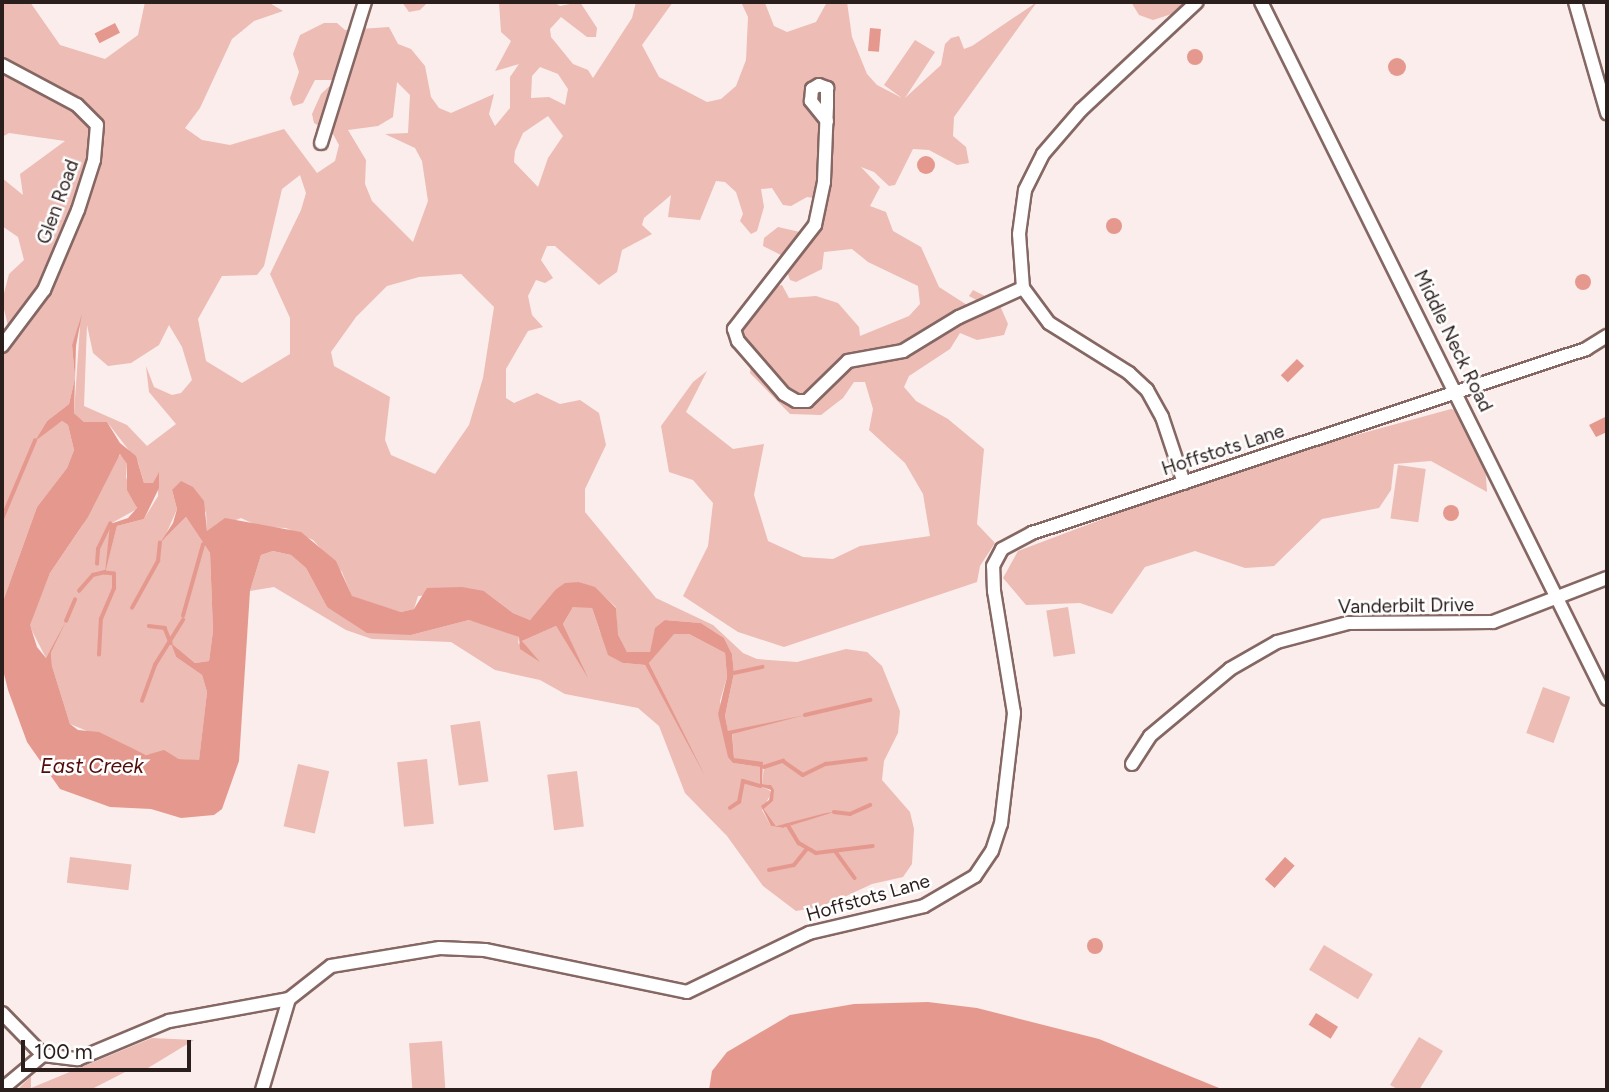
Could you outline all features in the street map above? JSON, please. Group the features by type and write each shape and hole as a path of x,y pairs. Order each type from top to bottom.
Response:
{"street":[{"path":"321,143 365,2"},
{"path":"1184,483 1162,417 1147,390 1129,373 1049,323 1023,288 1020,213 1025,190 1043,154 1081,110 1197,2"},
{"name":"Middle Neck Road","path":"1261,2 1457,392 1607,699"},
{"path":"1575,2 1607,113"},
{"name":"Glen Road","path":"2,65 77,105 97,125 94,160 78,210 49,279 21,326 2,346"},
{"path":"827,121 824,182 815,225 734,329 738,341 784,394 796,401 807,401 848,361 903,351 959,317 1023,288"},
{"name":"Hoffstots Lane","path":"43,1055 78,1059 169,1021 289,999 331,966 440,948 485,950 687,992 809,933 924,906 950,894 975,876 992,851 1012,764 1014,713 994,592 995,556 1032,533 1586,349 1607,335"},
{"name":"Vanderbilt Drive","path":"1132,764 1137,750 1157,730 1230,669 1277,642 1348,623 1493,622 1607,578"},
{"path":"262,1090 289,999"},
{"path":"2,1013 43,1055 2,1089"}],"shaded area":[{"path":"2,2 30,2 60,45 105,59 138,35 145,2 268,2 283,11 254,21 232,39 200,108 185,128 202,140 230,145 284,129 317,173 335,161 339,145 333,134 314,123 312,114 321,94 336,80 315,80 303,103 293,106 290,98 299,72 293,54 300,35 324,23 337,23 345,30 389,27 398,44 411,49 425,66 431,97 439,108 451,113 494,94 489,114 495,126 510,108 510,77 519,64 495,71 511,41 501,32 499,2 553,2 560,6 580,2 597,28 596,37 587,37 561,17 550,29 551,37 573,64 588,70 593,78 632,18 636,2 673,2 642,45 659,77 707,102 721,99 736,86 746,60 748,17 741,2 765,3 774,26 787,32 816,22 827,2 847,2 852,37 867,74 877,85 902,98 884,85 915,40 935,52 905,98 941,65 945,44 951,38 959,36 964,49 972,46 1037,2 954,117 953,136 966,147 969,163 957,165 929,150 913,149 895,185 889,186 874,172 861,167 880,187 870,206 886,212 893,231 921,247 939,287 967,305 980,302 969,296 973,290 987,297 993,292 1004,294 1001,308 1008,324 1004,335 977,340 960,333 950,349 909,376 904,387 916,401 948,419 984,449 977,524 995,543 980,566 977,582 784,647 738,632 683,596 708,546 713,503 693,480 669,472 661,426 693,382 707,371 686,412 733,449 764,444 754,495 768,541 803,557 833,559 860,546 930,536 923,494 905,463 869,430 873,409 865,382 854,382 843,398 821,415 790,414 750,373 752,351 740,326 776,286 782,285 789,298 816,296 838,303 859,327 860,336 909,316 920,304 918,286 868,262 852,249 824,252 822,269 796,282 790,280 781,255 763,246 764,238 778,227 813,235 824,221 824,210 814,198 807,197 791,206 783,205 772,188 761,189 764,207 757,231 751,234 740,221 743,214 736,192 725,182 716,181 700,220 668,217 671,195 644,218 642,225 652,234 622,250 617,272 599,285 555,246 547,246 541,260 553,278 545,283 536,280 528,296 532,315 543,327 528,331 506,369 506,398 514,403 537,393 560,404 580,400 599,413 606,445 585,489 585,512 656,598 713,625 743,653 757,659 797,662 846,649 867,652 882,666 900,711 898,733 884,761 882,780 910,812 914,829 912,864 903,877 872,884 825,906 796,911 763,886 727,836 685,793 659,726 638,708 565,694 540,680 495,670 451,642 372,639 346,630 274,587 250,591 261,555 273,551 291,555 306,568 327,607 411,635 469,620 490,624 519,637 518,643 529,651 522,641 556,626 584,671 563,624 573,607 582,605 592,608 600,632 623,663 645,665 689,745 649,663 674,633 689,634 725,653 727,677 720,701 727,751 733,763 760,767 760,785 772,792 771,785 762,784 764,767 734,758 732,732 773,722 728,732 725,716 734,673 732,654 724,638 701,623 665,620 650,652 627,652 617,635 616,607 595,588 579,582 555,590 530,620 513,613 484,591 418,596 414,609 401,612 352,597 342,572 313,540 286,528 260,527 241,518 207,531 206,512 172,490 177,509 164,539 186,517 210,553 213,631 209,661 195,663 172,644 176,657 202,675 207,692 199,761 179,759 164,751 146,755 70,724 52,666 51,653 58,638 46,658 29,625 50,573 82,526 115,460 121,454 127,464 126,477 137,509 110,524 109,556 117,526 144,519 158,496 158,474 153,484 144,483 138,462 107,422 84,422 74,413 80,326 72,345 75,378 69,404 47,421 37,438 62,421 68,425 74,450 67,468 37,507 2,604 2,345 10,334 2,301 9,274 24,260 18,237 2,226 2,178 23,195 20,174 65,141 9,133 2,137","holes":["540,67 558,74 568,89 565,105 549,97 531,98 532,76","397,82 410,95 408,133 385,134 415,148 422,161 428,201 413,242 372,201 365,184 366,160 348,130 378,126 393,117","548,116 563,136 548,158 538,187 514,162 515,151 523,133","300,175 306,193 301,210 270,274 290,318 290,354 242,383 206,361 198,319 222,276 257,275 264,266 282,189","461,274 494,307 483,378 469,425 435,474 391,455 385,440 390,397 334,366 331,352 356,317 387,286 419,277","87,325 93,353 108,366 131,363 159,345 169,325 182,347 192,380 181,393 172,395 154,387 146,366 149,392 176,424 147,446 127,425 84,406","772,792 773,801 764,809 776,826 810,818 783,828 771,826 762,810"]},
{"path":"402,2 428,2 420,10 409,12"},
{"path":"1131,2 1190,2 1178,12 1153,20 1139,15"},
{"path":"1451,409 1460,411 1485,462 1487,492 1431,461 1394,464 1391,490 1379,508 1322,519 1274,566 1245,568 1195,551 1145,567 1112,614 1080,603 1026,605 1003,578 1018,551 1124,511 1301,450"},
{"path":"1398,465 1426,469 1418,522 1390,518"},
{"path":"1068,607 1075,653 1054,657 1046,610"},
{"path":"1543,687 1570,697 1553,743 1526,733"},
{"path":"480,721 488,781 459,786 450,725"},
{"path":"427,759 434,824 404,827 397,762"},
{"path":"298,764 329,771 315,834 284,826"},
{"path":"577,771 584,827 554,830 547,775"},
{"path":"70,857 132,865 128,890 67,883"},
{"path":"1324,945 1373,974 1358,999 1309,970"},
{"path":"1419,1037 1443,1051 1419,1090 1399,1090 1390,1085"},
{"path":"152,1038 194,1040 148,1068 129,1070 90,1090 17,1090 31,1076 31,1088"},
{"path":"442,1041 445,1090 412,1090 409,1043"}],"water":[{"path":"115,23 120,33 100,43 95,33"},
{"path":"870,28 881,29 879,52 868,51"},
{"path":"1195,49 1201,51 1201,63 1195,65 1189,63 1187,57 1189,51"},
{"path":"1397,58 1403,61 1406,67 1403,73 1397,76 1391,73 1388,67 1391,61"},
{"path":"926,156 932,159 935,165 932,171 926,174 920,171 917,165 920,159"},
{"path":"1111,218 1117,218 1122,226 1120,232 1111,234 1106,229 1106,223"},
{"path":"1583,274 1589,276 1589,288 1583,290 1577,288 1575,282 1577,276"},
{"name":"East Creek","path":"82,314 76,346 74,413 84,422 107,422 120,443 136,456 144,483 153,483 159,472 159,488 144,519 117,526 105,573 110,524 128,518 137,508 127,490 127,464 120,454 88,517 50,573 30,625 37,647 46,658 66,621 51,653 52,666 70,724 78,730 99,732 146,755 164,750 179,759 199,760 207,692 202,675 176,657 171,643 195,663 209,661 213,631 210,553 186,517 160,543 173,523 177,509 172,490 181,481 193,487 204,501 207,531 225,518 301,532 336,561 352,596 401,612 414,609 427,588 462,587 484,591 513,613 530,620 555,590 565,583 579,582 595,587 616,608 618,635 627,652 650,652 655,628 665,620 701,623 724,638 732,654 734,673 725,716 728,731 805,715 732,734 734,758 763,762 762,784 771,785 774,790 773,801 764,809 776,826 834,812 783,828 771,826 761,806 769,800 771,790 760,786 760,767 733,763 728,757 718,714 727,677 725,653 689,634 674,634 649,663 705,776 645,665 623,663 608,655 592,608 573,607 563,624 588,678 556,626 522,641 540,662 520,649 519,637 469,620 411,635 367,633 327,607 306,568 291,555 273,551 261,555 250,591 239,761 222,809 214,815 181,818 151,809 110,807 60,789 27,742 8,690 2,666 2,604 37,507 67,468 74,450 68,425 62,421 35,441 47,421 69,404 75,378 72,345"},
{"path":"1297,359 1304,366 1288,382 1281,375"},
{"path":"1607,416 1607,432 1596,437 1589,425"},
{"path":"1451,505 1457,507 1457,519 1451,521 1445,519 1443,513 1445,507"},
{"path":"1285,857 1295,866 1275,888 1265,879"},
{"path":"1095,938 1101,940 1101,952 1095,954 1089,952 1087,946 1089,940"},
{"path":"928,1002 977,1008 1099,1039 1224,1090 709,1090 712,1071 727,1052 790,1015 854,1004"},
{"path":"1316,1013 1338,1027 1331,1039 1309,1025"}],"waterway":[{"path":"2,519 35,441"},
{"path":"97,564 98,549 110,524"},
{"path":"132,608 158,561 160,543"},
{"path":"183,616 203,545"},
{"path":"79,591 93,575 105,572"},
{"path":"99,655 101,619 114,589 114,574 105,573"},
{"path":"66,621 75,600"},
{"path":"142,701 155,665 183,620"},
{"path":"149,626 165,628 171,643"},
{"path":"734,673 762,667"},
{"path":"805,715 870,700"},
{"path":"764,767 783,761 803,775 826,764 866,759"},
{"path":"730,808 739,802 743,781 760,786"},
{"path":"834,812 850,814 870,805"},
{"path":"788,825 799,843 816,853 873,846"},
{"path":"769,870 794,865 806,850"},
{"path":"836,852 855,878"}]}
